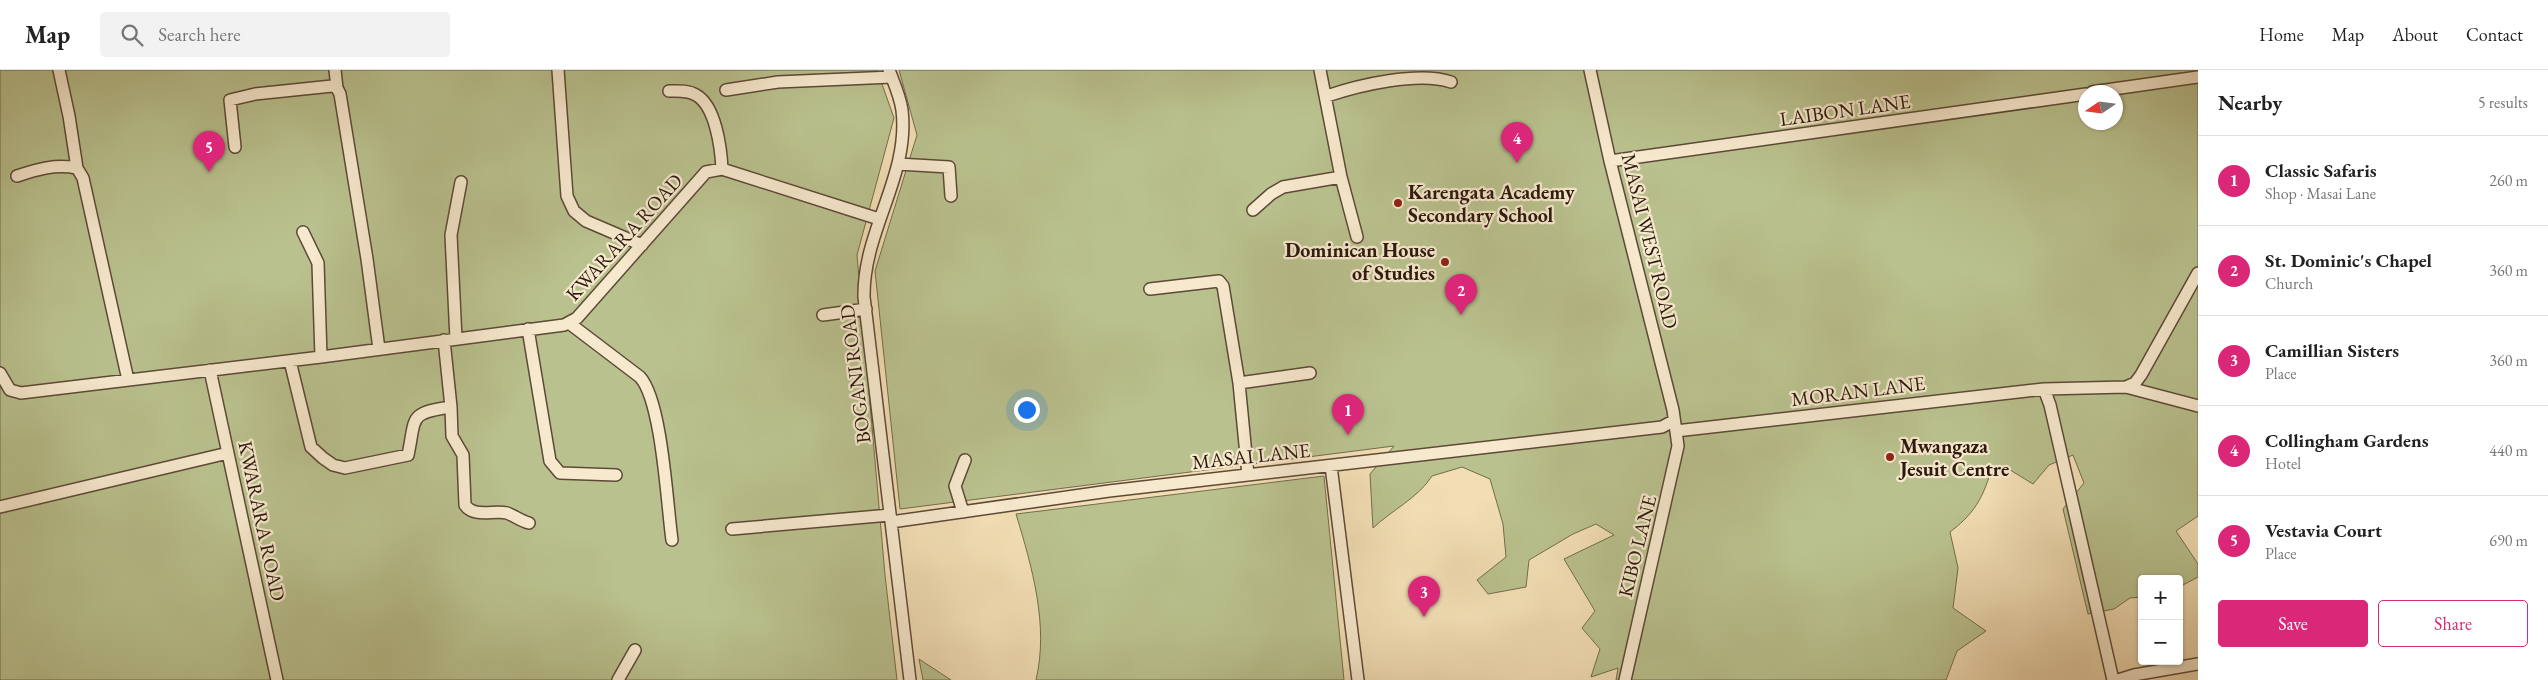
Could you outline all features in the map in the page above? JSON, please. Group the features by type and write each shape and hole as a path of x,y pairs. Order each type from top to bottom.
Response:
{"street":[{"path":"59,70 77,168 83,178 128,380"},
{"path":"335,70 366,249 379,349"},
{"path":"558,70 567,196 574,211 586,220 642,245"},
{"path":"774,70 778,82"},
{"path":"1320,70 1340,177 1357,238"},
{"name":"MASAI WEST ROAD","path":"1590,70 1610,161 1673,410 1674,426"},
{"path":"726,90 778,82 890,73"},
{"name":"BOGANI ROAD","path":"890,73 899,94 903,124 898,164 864,268 866,309 910,680"},
{"path":"2123,88 2198,77"},
{"path":"1326,96 1362,84 1429,78 1451,82"},
{"path":"235,147 230,100 255,94 332,86 337,88"},
{"path":"670,90 694,93 701,98 712,117 718,136 722,170 879,219"},
{"name":"LAIBON LANE","path":"1610,161 2078,95"},
{"path":"898,164 949,167 950,196"},
{"path":"17,176 45,167 62,165 77,168"},
{"name":"KWARARA ROAD","path":"0,373 10,390 21,393 290,361 569,323 577,318 706,172 722,170"},
{"path":"1253,210 1271,194 1284,187 1340,177"},
{"path":"461,182 451,235 450,428 463,455 465,505 473,512 506,513 529,523"},
{"path":"303,232 318,262 321,357"},
{"path":"2126,387 2134,383 2142,375 2198,274"},
{"path":"1150,288 1221,282 1239,383 1248,475"},
{"path":"823,315 866,309"},
{"path":"569,323 640,377 648,389 659,439 672,540"},
{"path":"528,329 550,461 560,472 616,475"},
{"path":"290,361 311,447 333,465 345,468 404,457 408,455 413,421 422,412 451,407"},
{"name":"KWARARA ROAD","path":"210,370 277,680"},
{"path":"1239,383 1310,373"},
{"name":"MORAN LANE","path":"1674,426 2044,389 2126,387 2198,406"},
{"path":"2044,389 2050,405 2113,680"},
{"name":"MASAI LANE","path":"732,529 891,519 962,512 1109,491 1674,426"},
{"name":"KIBO LANE","path":"1625,680 1670,490 1678,446 1674,426"},
{"path":"0,507 228,453"},
{"path":"962,512 955,486 965,460"},
{"path":"1331,466 1358,680"},
{"path":"618,680 634,650"},
{"path":"2118,680 2134,675 2198,664"}],"green space":[{"path":"0,70 877,70 894,118 857,255 885,575 897,680 0,680"},
{"path":"899,70 2198,70 2198,516 2176,531 2198,564 2198,577 2183,585 2183,575 2138,575 2138,597 2130,598 2114,609 2088,614 2063,509 2084,483 2073,455 2049,465 2033,484 2007,468 1989,477 1974,508 1950,532 1958,568 1953,608 1986,631 1957,651 1946,680 1616,680 1618,668 1591,677 1600,649 1582,628 1595,611 1564,559 1614,535 1596,524 1573,534 1529,560 1526,587 1488,594 1477,580 1506,557 1503,524 1490,479 1462,467 1432,476 1420,491 1373,528 1370,474 1394,446 900,509 875,271 917,135"},
{"path":"1324,476 1344,680 1036,680 1040,659 1040,617 1033,575 1016,514"},
{"path":"919,659 951,680 923,680"}],"place":[{"name":"Collingham Gardens","path":"1517,163"},
{"name":"Vestavia Court","path":"209,172"},
{"name":"Karengata Academy Secondary School","path":"1398,203"},
{"name":"Dominican House of Studies","path":"1445,262"},
{"name":"St. Dominic's Chapel","path":"1461,315"},
{"name":"Classic Safaris","path":"1348,435"},
{"name":"Mwangaza Jesuit Centre","path":"1890,457"},
{"name":"Camillian Sisters","path":"1424,617"}]}
